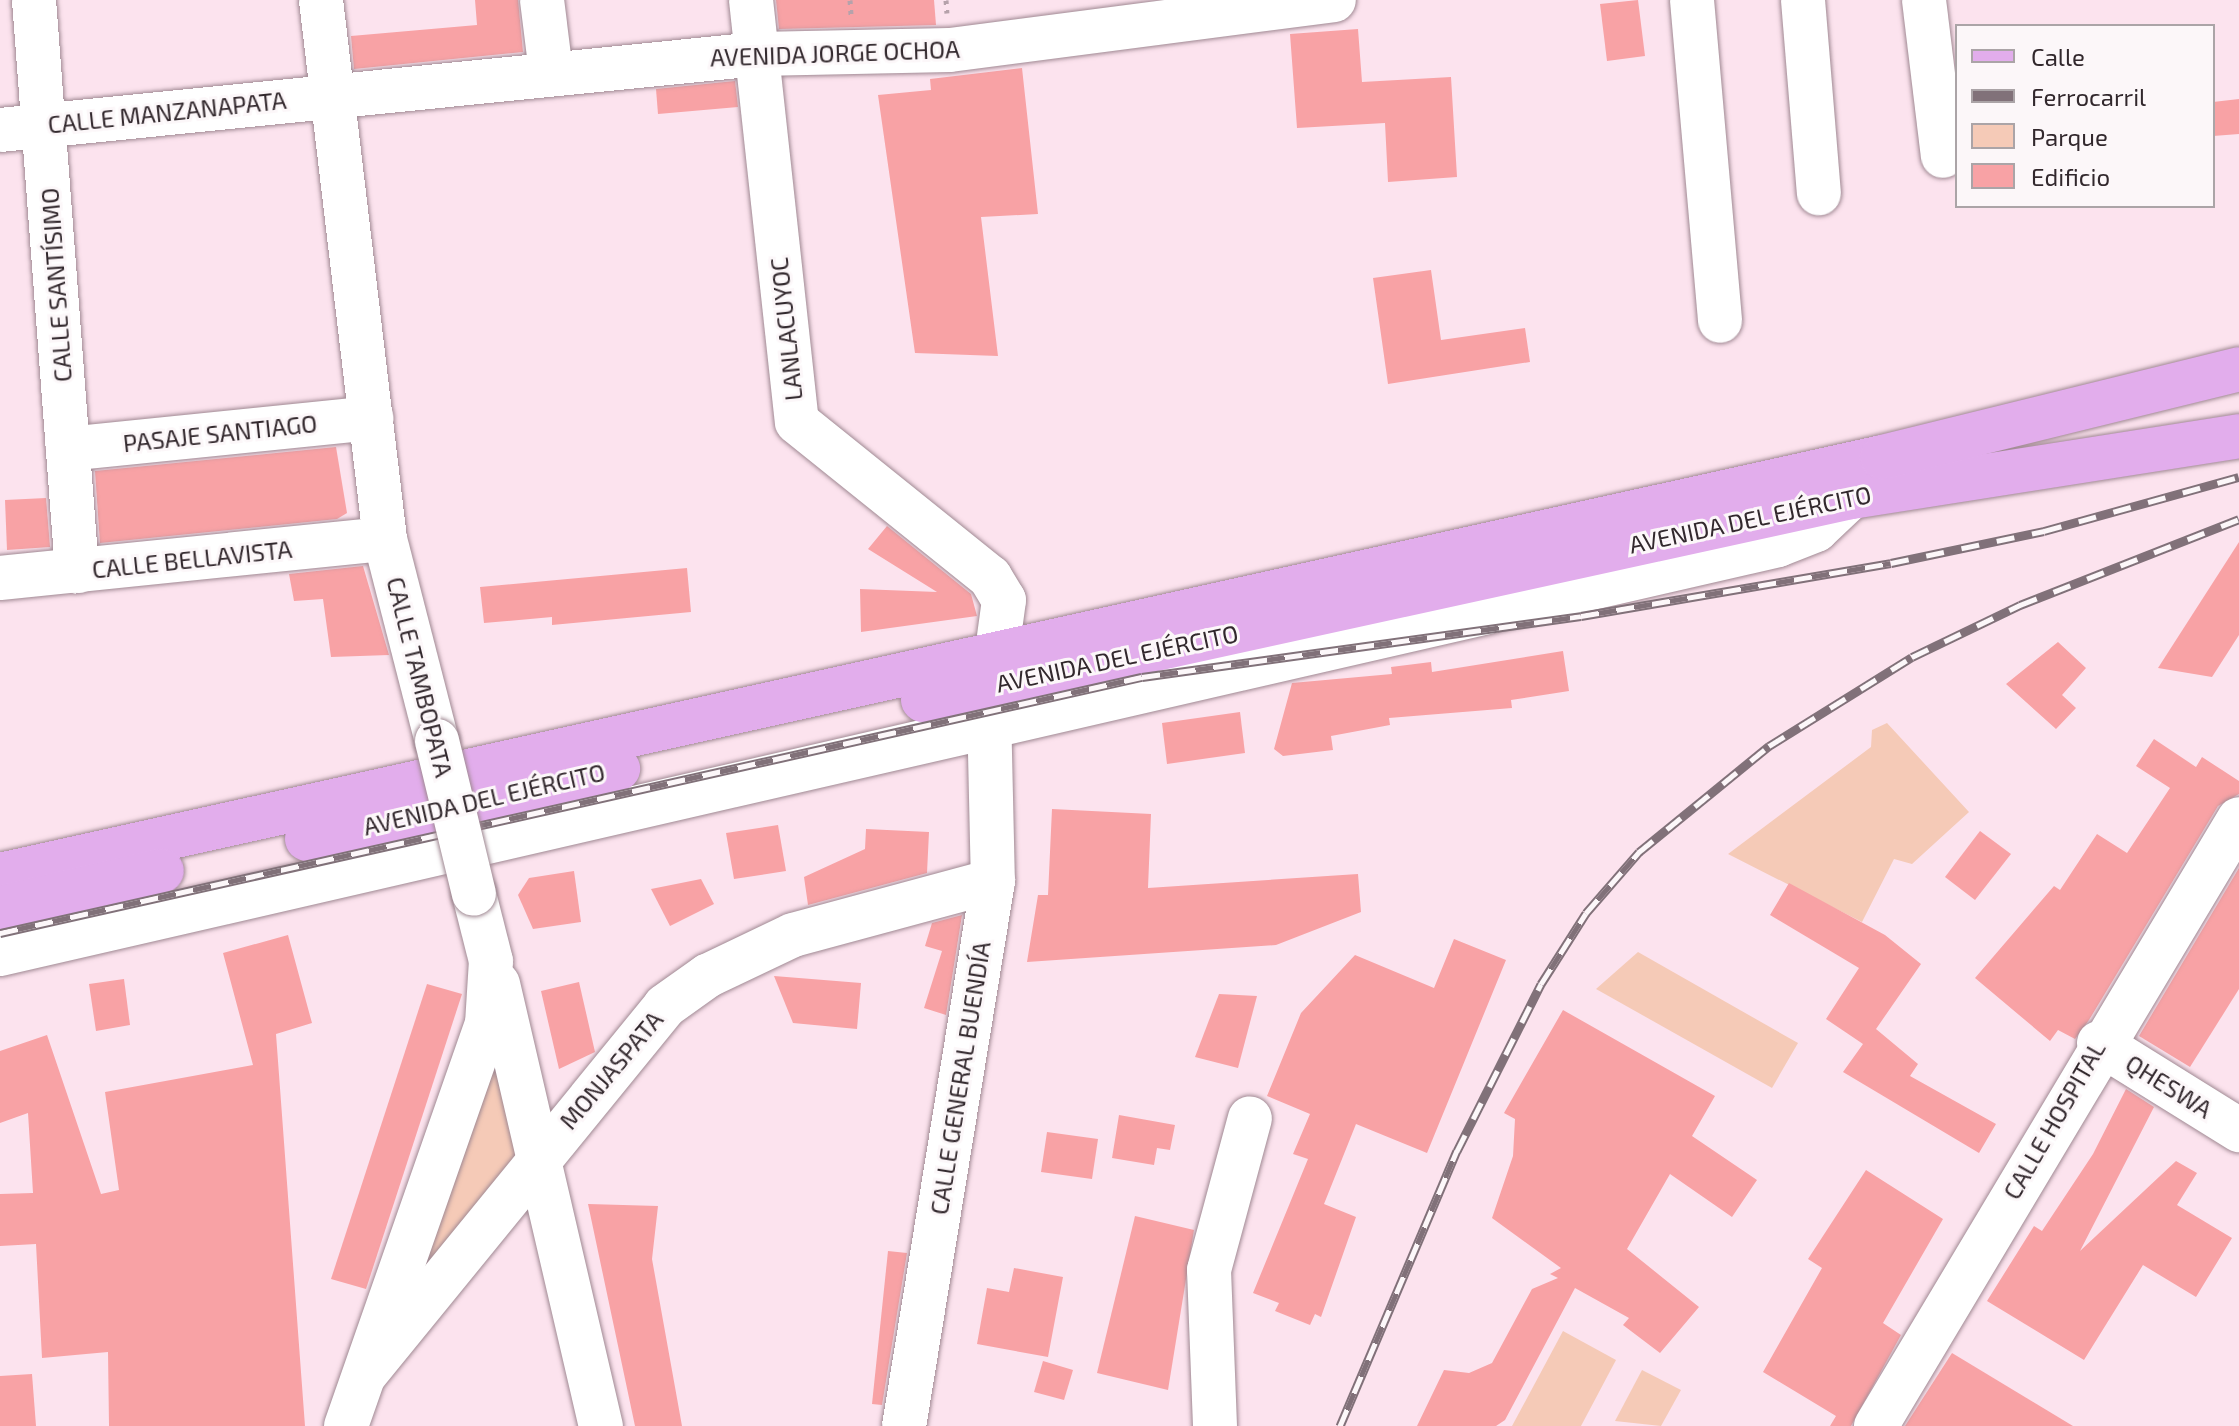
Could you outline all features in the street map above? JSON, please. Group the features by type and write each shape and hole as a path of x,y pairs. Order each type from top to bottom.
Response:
{"main road":[{"name":"AVENIDA DEL EJÉRCITO","path":"0,908 2239,369"},
{"name":"AVENIDA DEL EJÉRCITO","path":"0,875 338,803 390,800 507,774 575,749 1851,497 2239,436"}],"street":[{"name":"CALLE SANTÍSIMO","path":"34,0 77,571"},
{"name":"CALLE TAMBOPATA","path":"321,0 385,539 491,961 487,1024 346,1426"},
{"path":"542,0 551,72"},
{"name":"LANLACUYOC","path":"751,0 797,422 990,577 1004,600 989,729"},
{"name":"AVENIDA JORGE OCHOA","path":"334,95 758,54 950,50 1334,0"},
{"path":"1692,0 1720,321"},
{"path":"1803,0 1819,193"},
{"path":"1924,0 1943,156"},
{"name":"CALLE MANZANAPATA","path":"0,130 334,95"},
{"name":"PASAJE SANTIAGO","path":"68,449 371,418"},
{"name":"AVENIDA DEL EJÉRCITO","path":"0,954 989,729 1778,545 1816,530 1851,497"},
{"name":"CALLE BELLAVISTA","path":"0,578 385,539"},
{"name":"CALLE GENERAL BUENDÍA","path":"904,1426 993,881 989,729"},
{"name":"CALLE HOSPITAL","path":"1876,1426 2099,1043 2239,819"},
{"name":"MONJASPATA","path":"366,1373 627,1044 707,976 793,935 993,881"},
{"path":"491,961 542,1153 601,1426"},
{"name":"QHESWA","path":"2099,1043 2239,1130"},
{"path":"1215,1426 1209,1270 1250,1118"}],"green space":[{"path":"1887,723 1969,812 1912,864 1894,859 1862,922 1728,854 1871,747 1872,730"},
{"path":"1638,952 1798,1043 1772,1088 1596,989"},
{"path":"492,1048 518,1152 407,1292"},
{"path":"1563,1331 1616,1360 1581,1426 1512,1426"},
{"path":"1642,1370 1681,1390 1661,1426 1615,1421"}],"building":[{"path":"475,0 518,0 523,52 354,69 351,36 477,25"},
{"path":"776,0 934,0 936,25 779,29"},
{"path":"1638,0 1645,56 1607,61 1600,4"},
{"path":"1358,29 1362,82 1451,77 1457,177 1388,182 1385,123 1297,128 1290,34"},
{"path":"1022,68 1038,214 981,217 998,356 915,353 878,95 931,90 930,79"},
{"path":"735,81 738,107 658,114 656,89"},
{"path":"2239,99 2239,134 2215,136 2215,102"},
{"path":"1431,270 1441,340 1525,328 1530,362 1388,384 1373,278"},
{"path":"336,447 347,513 337,519 100,543 95,471"},
{"path":"46,498 50,547 7,550 5,500"},
{"path":"887,526 971,594 977,616 861,632 860,589 937,592 868,549"},
{"path":"2239,542 2239,635 2212,677 2158,668"},
{"path":"363,566 389,655 331,657 323,599 294,601 289,574"},
{"path":"687,568 691,612 552,625 552,617 484,623 480,587"},
{"path":"2058,642 2086,668 2062,695 2076,708 2056,729 2006,684"},
{"path":"1563,651 1569,691 1511,700 1512,708 1389,718 1390,725 1331,736 1333,750 1283,756 1274,749 1292,683 1392,674 1391,667 1431,662 1432,672"},
{"path":"1240,712 1245,753 1167,764 1162,723"},
{"path":"2154,739 2196,767 2202,757 2239,781 2239,794 2218,806 2075,1039 2058,1030 2050,1041 1975,978 2054,886 2060,890 2097,834 2127,853 2170,788 2136,766"},
{"path":"1052,809 1151,814 1148,888 1358,874 1361,912 1276,945 1027,962 1038,895 1048,895"},
{"path":"778,825 786,871 734,879 726,833"},
{"path":"866,829 929,832 927,873 808,905 804,877 865,849"},
{"path":"1980,831 2011,854 1975,900 1945,877"},
{"path":"2239,868 2239,989 2190,1067 2139,1036"},
{"path":"574,871 581,922 533,929 518,895 529,878"},
{"path":"701,879 714,904 670,926 651,889"},
{"path":"1789,883 1885,935 1921,964 1876,1029 1918,1064 1910,1076 1996,1124 1979,1153 1843,1072 1863,1044 1826,1019 1859,968 1770,915"},
{"path":"962,915 946,1015 924,1008 942,951 925,946 932,923"},
{"path":"288,935 312,1023 276,1034 305,1426 109,1426 108,1352 42,1358 36,1244 0,1246 0,1194 33,1193 28,1113 0,1123 0,1051 47,1035 101,1194 119,1190 105,1092 253,1065 223,953"},
{"path":"1454,939 1506,960 1427,1153 1356,1124 1324,1204 1356,1217 1321,1317 1315,1314 1310,1325 1275,1311 1279,1303 1253,1293 1308,1159 1293,1154 1310,1114 1267,1096 1301,1013 1355,955 1434,988"},
{"path":"774,976 861,983 857,1029 793,1023"},
{"path":"124,979 130,1025 96,1031 89,984"},
{"path":"579,982 595,1052 559,1069 541,991"},
{"path":"427,984 462,994 366,1289 331,1279"},
{"path":"1219,994 1257,996 1238,1068 1195,1057"},
{"path":"1563,1010 1715,1096 1692,1136 1757,1180 1732,1217 1670,1174 1627,1249 1699,1307 1660,1353 1623,1325 1629,1318 1575,1288 1505,1420 1496,1426 1417,1426 1444,1370 1469,1373 1492,1363 1532,1289 1558,1278 1550,1274 1561,1268 1492,1218 1513,1156 1515,1119 1504,1113"},
{"path":"2126,1089 2154,1107 2080,1251 2176,1161 2197,1173 2177,1205 2232,1238 2196,1297 2143,1265 2084,1360 1987,1301 2034,1226 2042,1231 2093,1154"},
{"path":"1119,1115 1175,1125 1170,1150 1157,1148 1154,1165 1112,1158"},
{"path":"1047,1132 1098,1139 1092,1179 1041,1172"},
{"path":"1866,1170 1943,1219 1883,1323 1901,1335 1851,1426 1830,1426 1836,1416 1763,1372 1822,1268 1808,1259"},
{"path":"588,1204 658,1206 652,1259 682,1426 635,1426"},
{"path":"1135,1216 1194,1230 1168,1390 1097,1373"},
{"path":"888,1251 907,1253 882,1405 872,1404"},
{"path":"1014,1268 1063,1277 1048,1357 977,1344 987,1288 1009,1292"},
{"path":"1952,1353 2073,1426 1905,1426"},
{"path":"1043,1361 1073,1370 1064,1400 1034,1392"},
{"path":"32,1374 36,1426 0,1426 0,1376"}],"railway":[{"path":"0,933 1142,677 1581,616 1891,563 2044,531 2239,477"},
{"path":"1340,1426 1457,1151 1541,984 1586,913 1639,852 1769,746 1912,657 2020,605 2239,519"}]}
